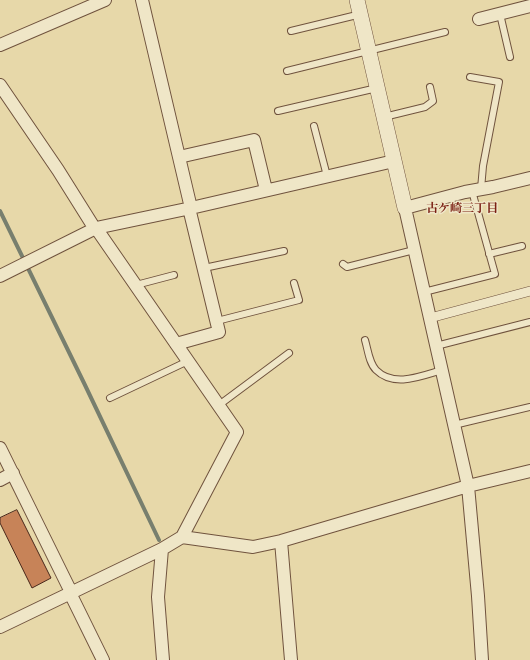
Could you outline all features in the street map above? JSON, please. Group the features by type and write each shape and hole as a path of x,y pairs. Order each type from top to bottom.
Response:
{"street":[{"path":"0,45 105,0"},
{"path":"142,0 219,332 176,344"},
{"path":"479,19 530,6"},
{"path":"359,7 468,486 482,660"},
{"path":"0,86 237,432 182,537 162,549 0,627"},
{"path":"179,157 254,140 266,190"},
{"path":"0,276 96,228 394,161"},
{"path":"405,208 530,178"},
{"path":"430,318 530,291"},
{"path":"0,448 103,660"},
{"path":"182,537 254,547 281,542 468,486 530,471"},
{"path":"0,480 12,473"},
{"path":"281,542 291,660"},
{"path":"162,549 158,598 163,641 163,660"}],"lane":[{"path":"290,31 359,7"},
{"path":"500,14 510,57"},
{"path":"287,71 445,32"},
{"path":"424,292 494,274 476,190 484,166 499,82 470,77"},
{"path":"384,117 425,107 433,101 430,87"},
{"path":"278,111 377,88"},
{"path":"314,126 327,176"},
{"path":"489,254 522,246"},
{"path":"343,264 347,267 414,250"},
{"path":"204,268 284,251"},
{"path":"136,285 174,275"},
{"path":"217,321 299,300 294,283"},
{"path":"436,346 530,322"},
{"path":"365,340 370,359 376,369 395,380 410,379 442,370"},
{"path":"219,405 289,352"},
{"path":"110,398 188,361"},
{"path":"454,425 530,407"}],"building":[{"path":"17,510 51,578 32,588 0,523 0,518"}],"waterway":[{"path":"0,211 159,540"}],"district":[{"name":"古ケ崎三丁目","path":"462,209"}]}
